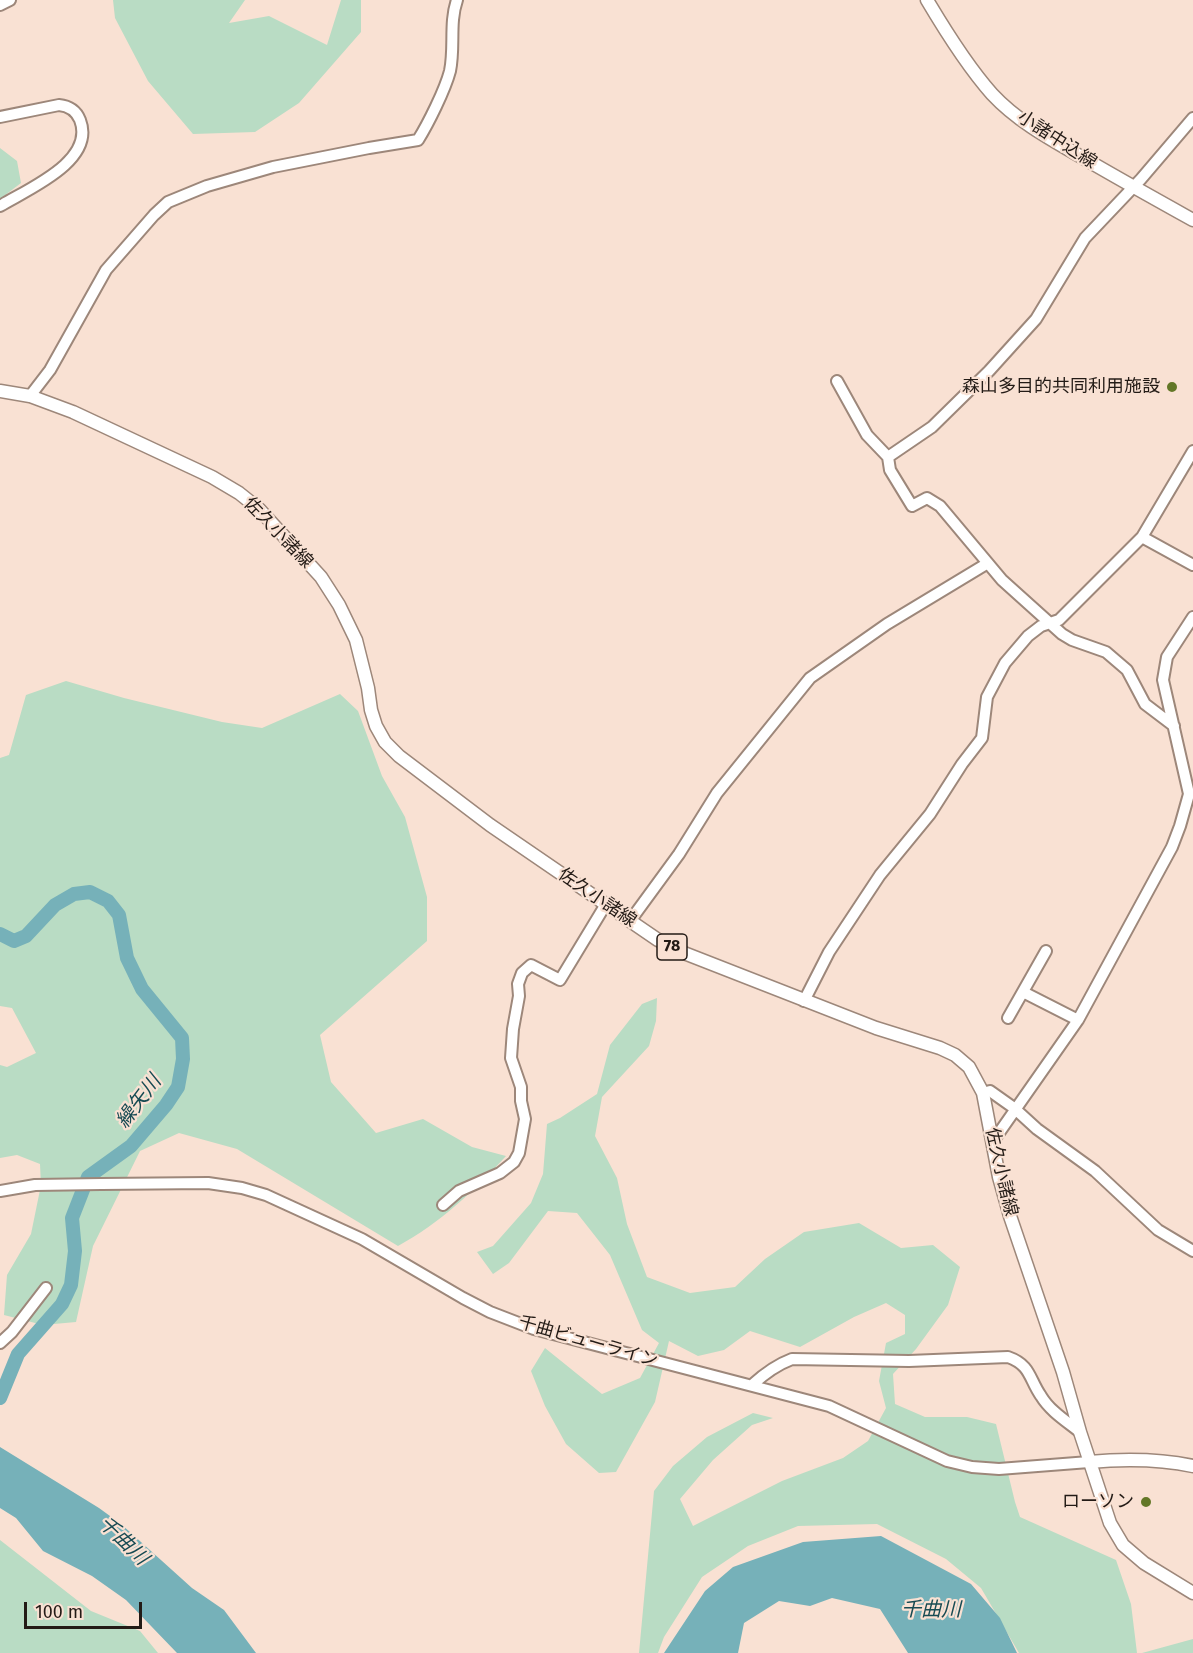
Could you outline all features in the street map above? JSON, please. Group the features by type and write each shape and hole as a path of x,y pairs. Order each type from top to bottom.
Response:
{"main road":[{"name":"小諸中込線","path":"927,0 944,29 992,94 1012,112 1038,132 1193,220"},
{"name":"佐久小諸線","path":"0,391 30,396 74,412 212,477 239,493 259,509 321,577 339,605 356,640 371,710 376,726 385,742 399,756 490,825 658,940 684,953 876,1028 940,1048 955,1055 969,1067 984,1093 999,1177 1010,1215 1063,1372 1089,1462 1110,1523 1123,1545 1144,1563 1193,1593"},
{"path":"1089,1462 1116,1460 1176,1462 1193,1466"}],"street":[{"path":"0,5 10,0"},
{"path":"30,396 50,370 105,270 168,202 207,186 273,166 418,140 427,125 450,71 452,14 457,0"},
{"path":"0,117 59,105 67,106 77,113 82,126 83,139 80,149 63,167 0,206"},
{"path":"888,457 932,427 989,371 1036,319 1085,238 1193,118"},
{"path":"837,381 867,435 888,457 890,470 912,506 927,498 940,506 1002,580 1049,624 1072,640 1106,652 1127,670 1145,704 1174,726"},
{"path":"804,1000 829,952 880,874 930,814 962,764 982,738 987,697 1005,663 1028,636 1059,620 1068,612 1142,537 1193,451"},
{"path":"1142,537 1193,565"},
{"path":"630,921 680,854 717,793 810,678 887,624 988,563"},
{"path":"993,1140 1078,1020 1172,847 1190,794 1164,680 1167,657 1193,617"},
{"path":"443,1205 459,1191 500,1173 514,1162 519,1153 525,1119 521,1087 511,1058 522,974 531,965 560,980 606,904"},
{"path":"1008,1018 1046,951"},
{"path":"1023,992 1078,1020"},
{"path":"984,1093 990,1091 1016,1110 1037,1129 1095,1171 1158,1230 1193,1251"},
{"name":"千曲ビューライン","path":"0,1191 35,1185 100,1184 208,1183 242,1188 266,1195 362,1239 490,1312 534,1329 828,1406 919,1450 947,1461 972,1467 999,1468 1089,1462"},
{"path":"0,1343 12,1332 46,1288"},
{"path":"752,1385 781,1363 792,1359 909,1361 1008,1357 1020,1361 1041,1396 1052,1409 1080,1432"}],"green space":[{"path":"113,0 245,0 229,23 269,16 327,45 341,0 361,0 361,32 299,103 255,132 193,134 148,81 115,18"},
{"path":"0,148 17,161 21,183 0,199"},
{"path":"66,681 222,722 262,728 340,694 358,711 382,776 405,817 427,897 427,941 320,1035 331,1082 376,1133 423,1119 472,1147 506,1156 456,1206 413,1237 398,1246 237,1149 179,1133 140,1151 93,1246 76,1322 43,1325 4,1315 7,1275 31,1234 41,1185 40,1164 17,1155 0,1158 0,1065 7,1067 36,1053 12,1008 0,1006 0,758 9,755 26,695"},
{"path":"657,998 656,1021 649,1046 602,1097 595,1136 617,1178 627,1224 647,1277 690,1293 735,1287 765,1259 804,1232 859,1223 901,1248 933,1245 960,1267 948,1305 916,1349 893,1374 895,1404 925,1417 967,1417 996,1424 1020,1517 1116,1560 1131,1604 1137,1653 1019,1653 981,1588 946,1559 877,1524 798,1526 748,1546 702,1577 664,1637 658,1653 639,1653 654,1491 673,1466 707,1437 753,1413 773,1418 752,1425 713,1460 680,1499 693,1526 782,1481 843,1458 868,1441 886,1408 879,1381 886,1343 905,1334 905,1315 886,1303 854,1317 800,1347 750,1331 724,1350 698,1356 669,1341 655,1402 616,1472 599,1473 566,1444 545,1406 531,1371 545,1348 602,1394 640,1378 659,1343 642,1330 610,1255 577,1213 548,1211 509,1263 493,1274 477,1252 493,1246 531,1203 543,1174 547,1124 597,1094 610,1045 642,1004"},
{"path":"0,1540 91,1611 140,1631 158,1653 0,1653"},
{"path":"1193,1639 1193,1653 1142,1653"}],"water":[{"name":"千曲川","path":"0,1447 121,1524 192,1588 224,1610 256,1653 177,1653 126,1600 92,1576 43,1551 16,1518 0,1508"},
{"name":"千曲川","path":"881,1536 971,1584 1000,1618 1017,1653 908,1653 880,1609 832,1598 810,1606 779,1601 744,1623 738,1653 664,1653 705,1591 733,1567 803,1542"}],"waterway":[{"name":"繰矢川","path":"0,934 14,941 26,936 55,905 74,894 90,892 108,901 119,915 127,958 142,989 182,1038 183,1059 178,1087 166,1105 131,1146 88,1177 72,1218 75,1251 71,1285 62,1304 18,1354 0,1398"}],"place":[{"name":"森山多目的共同利用施設","path":"1172,387"},
{"name":"ローソン","path":"1146,1502"}]}
